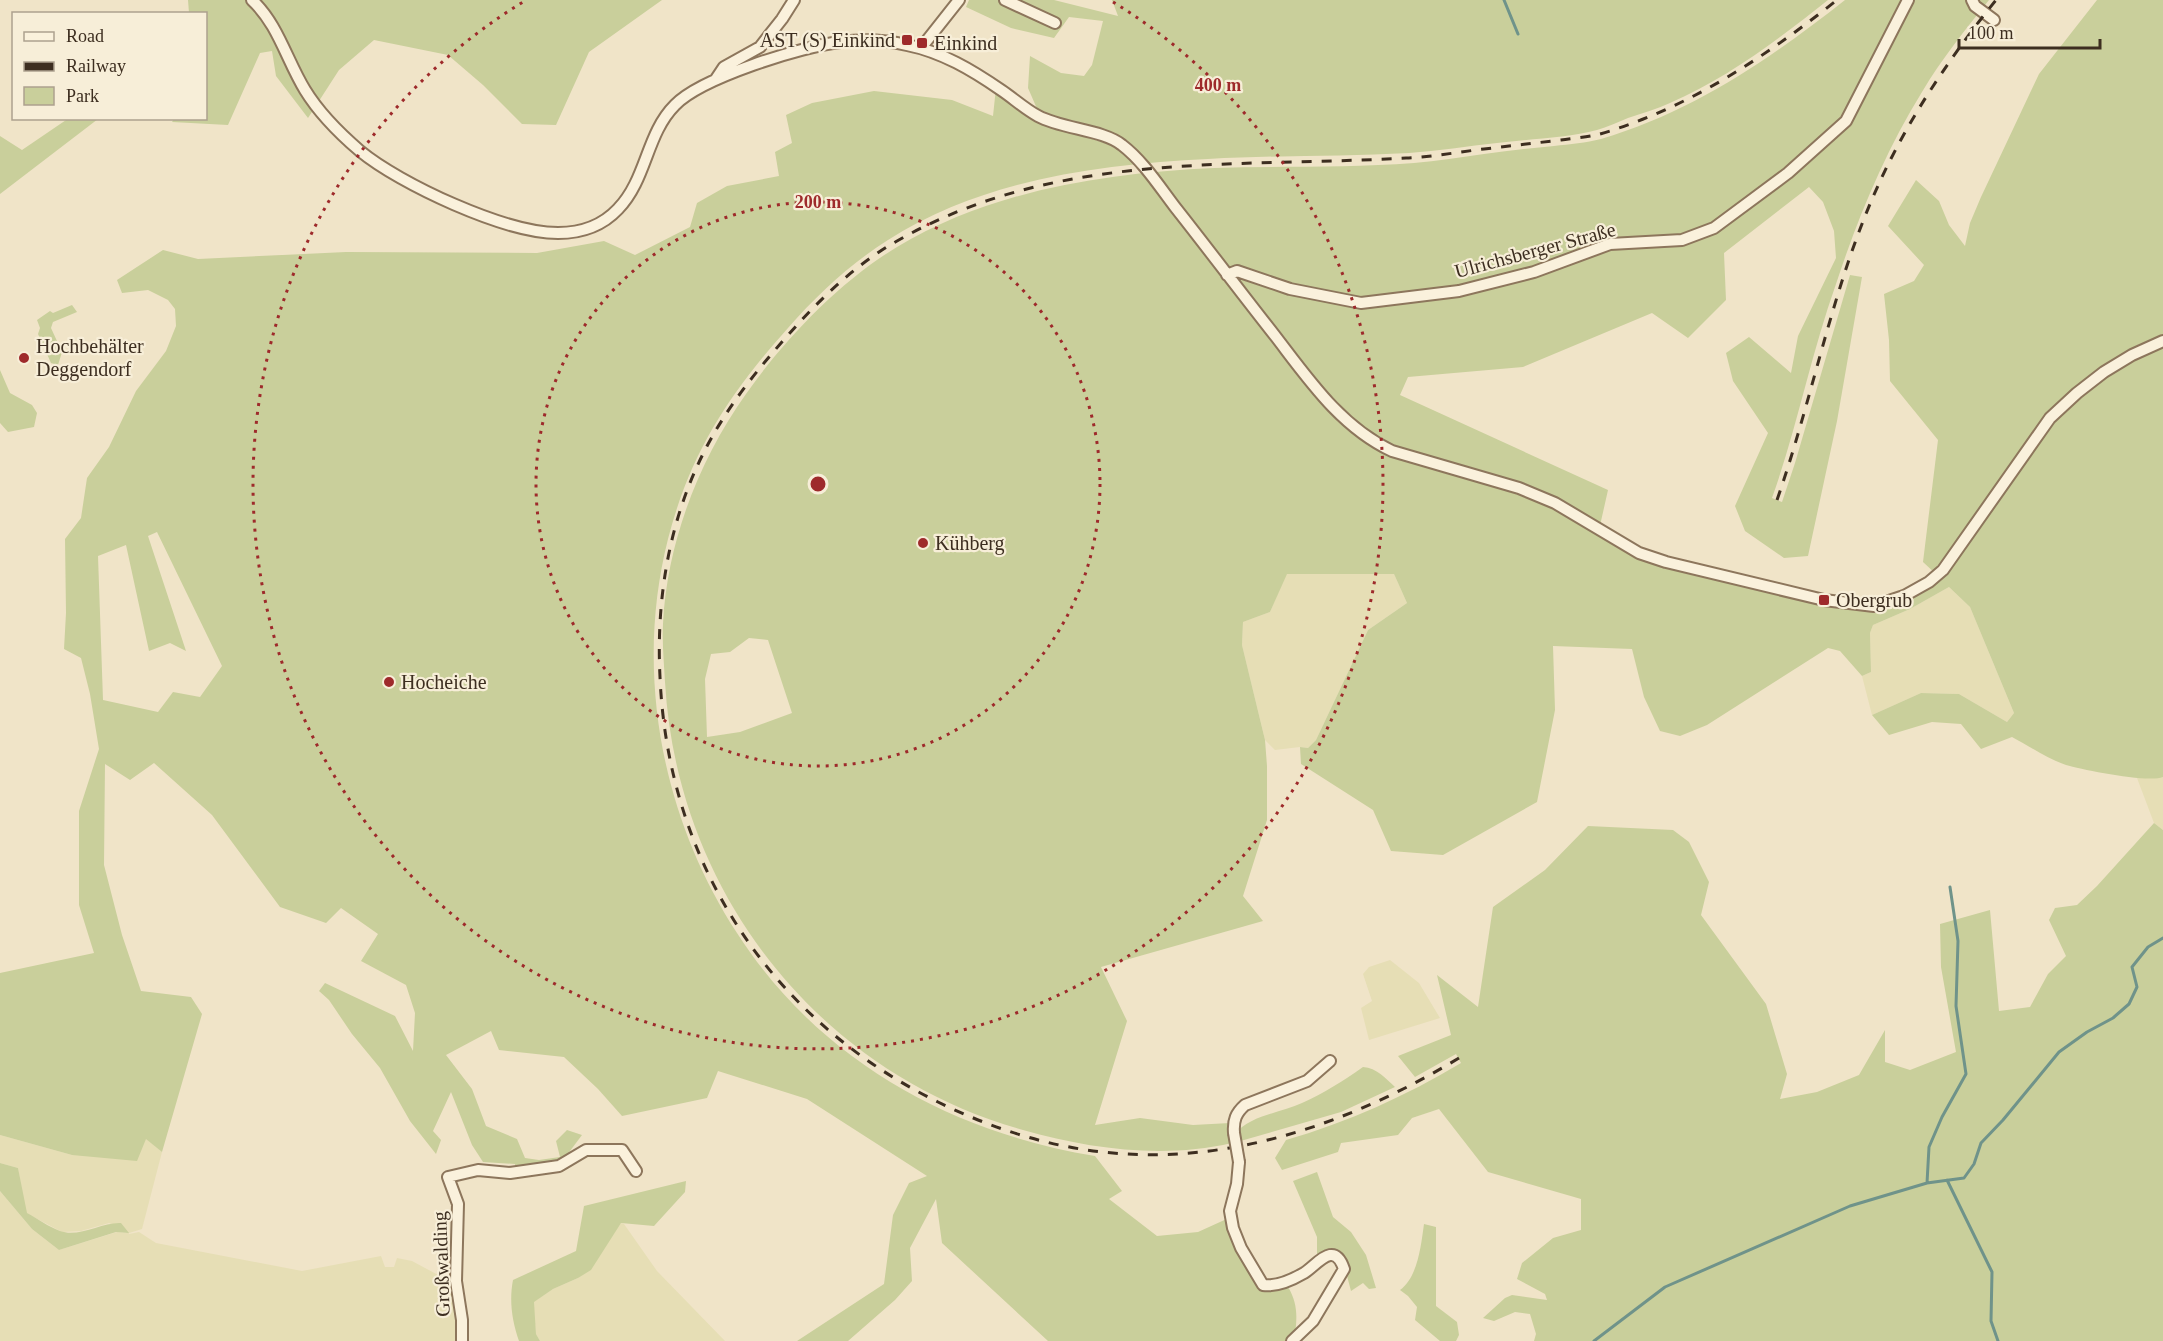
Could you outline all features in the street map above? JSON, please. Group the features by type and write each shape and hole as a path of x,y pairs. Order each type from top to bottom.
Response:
{"street":[{"path":"252,0 267,17 314,104 338,131 364,154 392,173 444,200 519,227 542,232 559,233 588,229 615,213 640,176 664,117 676,102 687,94 768,60 836,42 885,41 921,48 969,69 1037,116 1053,123 1116,140 1138,162 1332,406 1348,423 1380,445 1401,454 1519,488 1555,503 1639,553 1666,562 1824,600 1874,606 1904,596 1929,582 1944,570 2050,418 2104,372 2132,355 2163,341"},
{"path":"716,80 724,68 760,47 794,0"},
{"path":"921,48 959,0"},
{"path":"1005,0 1055,23"},
{"name":"Ulrichsberger Straße","path":"1227,275 1237,271 1290,288 1361,303 1458,291 1534,272 1610,244 1682,240 1714,228 1788,173 1846,121 1907,0"},
{"path":"1972,0 1975,6 1994,20"},
{"path":"1292,1341 1312,1321 1344,1269 1335,1256 1329,1255 1322,1257 1304,1273 1274,1287 1263,1285 1241,1248 1233,1228 1230,1211 1237,1184 1239,1162 1234,1133 1235,1118 1237,1112 1245,1105 1307,1081 1330,1061"},
{"name":"Großwalding","path":"462,1341 462,1320 456,1281 458,1204 448,1177 477,1170 510,1173 559,1166 586,1150 622,1150 636,1171"}],"shaded area":[{"path":"1286,574 1394,574 1407,603 1368,630 1316,740 1308,748 1275,750 1265,740 1242,645 1243,622 1270,612"},
{"path":"1949,587 1970,607 2014,713 2007,722 1959,694 1921,693 1872,715 1862,676 1871,672 1870,633 1873,625 1910,609"},
{"path":"2163,777 2163,830 2154,823 2137,778"},
{"path":"1390,960 1419,983 1440,1018 1369,1040 1361,1008 1372,1001 1363,974 1369,967"},
{"path":"0,1135 72,1155 146,1138 162,1152 142,1229 129,1234 139,1232 156,1243 302,1271 381,1256 385,1267 394,1267 397,1258 412,1261 453,1283 458,1318 458,1341 0,1341 0,1191 32,1229 59,1250 117,1232 128,1233 109,1223 81,1231 62,1232 26,1213 18,1168 0,1163"},
{"path":"621,1223 657,1271 725,1341 540,1341 536,1334 533,1302 553,1289 578,1278"}],"green space":[{"path":"188,0 662,0 589,52 556,125 522,124 483,85 448,55 374,40 339,70 308,118 276,76 272,51 260,53 228,125 172,122 173,120 207,120 207,12 189,12"},
{"path":"969,0 1054,0 1118,16 1112,0 1828,0 1772,43 1712,82 1665,105 1585,133 1409,153 1233,158 1125,165 1042,179 1002,189 962,203 924,219 874,249 847,270 811,304 767,352 730,401 700,452 688,479 668,539 658,590 654,641 655,692 662,743 673,793 690,842 711,889 737,933 770,978 807,1018 847,1053 892,1083 939,1108 989,1129 1041,1145 1095,1156 1122,1191 1109,1199 1157,1236 1198,1232 1231,1217 1255,1275 1275,1288 1288,1287 1292,1294 1296,1313 1294,1341 1048,1341 942,1243 936,1199 910,1248 912,1281 895,1300 848,1341 797,1341 884,1284 893,1215 909,1183 927,1176 807,1099 718,1071 707,1098 622,1116 598,1089 564,1057 499,1050 491,1031 446,1055 472,1089 486,1126 517,1139 525,1158 539,1160 560,1157 556,1141 567,1130 582,1135 564,1159 515,1169 515,1164 483,1162 472,1145 451,1092 433,1131 441,1140 436,1154 410,1121 380,1068 352,1034 329,1000 319,991 325,983 395,1016 413,1051 415,1013 406,985 361,961 378,934 341,908 326,923 280,907 212,815 154,763 130,780 105,764 104,865 122,935 141,991 191,997 202,1014 162,1152 146,1139 137,1161 72,1155 0,1135 0,973 94,953 79,905 79,811 99,749 90,694 81,658 64,649 65,539 81,518 87,478 109,447 136,391 166,351 176,326 175,309 168,300 148,290 122,293 117,280 163,250 198,259 346,252 537,253 604,241 635,255 690,227 697,203 727,186 779,176 775,152 792,143 786,115 812,103 874,91 952,100 993,116 996,88 1036,119 1104,143 1105,137 1038,111 1028,88 1030,56 1061,73 1084,76 1092,65 1103,21 1069,17 1054,38 1011,28 966,7","holes":["157,532 222,666 200,697 173,692 158,712 103,700 98,556 126,545 149,651 170,643 186,651 148,536"]},
{"path":"1845,0 1989,0 1937,68 1896,138 1863,210 1827,310 1772,498 1782,502 1850,275 1862,277 1837,421 1808,556 1784,558 1745,531 1735,506 1768,433 1733,381 1726,353 1749,337 1791,373 1798,336 1836,258 1834,231 1823,202 1809,187 1724,253 1726,300 1688,338 1652,313 1523,367 1408,377 1400,395 1608,490 1599,530 1639,553 1874,606 1937,575 1923,562 1938,440 1890,381 1889,340 1884,294 1914,281 1924,265 1888,226 1916,180 1939,201 1949,225 1965,246 1970,223 1981,197 2039,74 2097,0 2163,0 2163,777 2130,777 2066,765 2012,737 1981,749 1961,724 1932,722 1889,735 1872,715 1921,693 1959,694 2007,722 2014,713 1970,607 1949,587 1910,609 1873,625 1870,633 1871,672 1862,676 1840,651 1828,648 1707,725 1680,736 1660,731 1644,697 1632,649 1553,646 1555,710 1537,802 1443,855 1391,851 1373,810 1301,764 1300,747 1308,748 1316,740 1368,630 1407,603 1394,574 1287,574 1270,612 1243,622 1242,645 1265,740 1267,820 1243,896 1263,921 1101,967 1127,1021 1095,1125 1140,1118 1193,1125 1230,1123 1232,1143 1180,1150 1127,1150 1048,1137 1023,1130 950,1103 883,1066 823,1019 772,964 730,901 697,833 675,759 665,682 663,638 671,563 688,503 700,474 729,419 746,394 778,353 814,313 876,261 933,227 1010,198 1050,188 1132,174 1173,170 1414,163 1578,143 1635,128 1699,99 1729,82 1788,43","holes":["749,638 768,640 792,713 740,732 707,737 705,679 711,654 730,652"]},
{"path":"66,120 97,120 0,194 0,136 22,150"},
{"path":"72,305 77,312 53,322 51,328 62,352 58,365 51,363 38,334 40,328 37,320 50,311 53,313"},
{"path":"0,370 10,393 32,405 37,413 34,427 8,432 0,423"},
{"path":"2154,823 2163,830 2163,1341 1534,1341 1536,1334 1530,1314 1515,1312 1494,1321 1483,1318 1505,1298 1512,1295 1547,1300 1545,1294 1517,1279 1522,1263 1553,1238 1581,1230 1581,1199 1488,1172 1439,1109 1412,1118 1398,1135 1341,1143 1338,1152 1282,1170 1275,1158 1286,1140 1376,1107 1461,1063 1456,1054 1415,1077 1398,1056 1451,1035 1437,975 1478,1007 1493,907 1545,870 1588,826 1673,830 1689,842 1709,882 1701,915 1766,1004 1787,1074 1780,1099 1817,1092 1859,1075 1885,1030 1885,1062 1910,1070 1956,1052 1941,967 1940,924 1990,910 1999,1011 2030,1007 2048,974 2066,956 2049,920 2055,908 2077,905"},
{"path":"1363,1067 1377,1071 1395,1087 1341,1112 1237,1142 1235,1134 1249,1123 1310,1099"},
{"path":"0,1163 18,1168 27,1213 48,1225 60,1231 75,1233 121,1223 129,1233 116,1232 59,1250 32,1229 0,1191"},
{"path":"1317,1172 1333,1217 1351,1232 1366,1255 1376,1288 1369,1289 1363,1283 1351,1291 1346,1272 1328,1252 1317,1255 1317,1237 1293,1181"},
{"path":"686,1181 685,1192 654,1226 621,1223 591,1270 553,1289 534,1302 536,1334 540,1341 519,1341 512,1311 513,1280 576,1251 584,1206"},
{"path":"1424,1224 1436,1227 1436,1306 1457,1322 1459,1335 1456,1341 1440,1341 1415,1320 1417,1307 1400,1290 1415,1269"}],"waterway":[{"path":"1504,0 1518,34"},
{"path":"1927,1183 1929,1147 1942,1117 1966,1074 1956,1006 1958,941 1950,887"},
{"path":"1594,1341 1665,1287 1850,1206 1927,1183 1964,1178 1974,1164 1981,1143 2059,1052 2087,1032 2113,1018 2129,1004 2137,987 2132,967 2148,947 2163,938"},
{"path":"1947,1180 1992,1272 1991,1321 1998,1341"}],"railway":[{"path":"1459,1058 1378,1101 1336,1119 1293,1133 1204,1152 1159,1155 1113,1153 1068,1147 1023,1136 980,1121 938,1102 878,1068 825,1027 779,981 739,929 707,872 683,811 667,746 659,648 663,589 682,504 705,450 723,419 754,375 801,321 826,295 867,260 897,241 957,212 1019,191 1082,177 1146,169 1416,157 1600,134 1664,110 1725,79 1754,61 1837,0"},
{"path":"1777,500 1845,271 1873,197 1898,144 1928,94 1960,46 1996,0"}],"place":[{"name":"AST (S) Einkind","path":"907,40"},
{"name":"Einkind","path":"922,43"},
{"name":"Hochbehälter Deggendorf","path":"24,358"},
{"name":"Kühberg","path":"923,543"},
{"name":"Obergrub","path":"1824,600"},
{"name":"Hocheiche","path":"389,682"}]}
